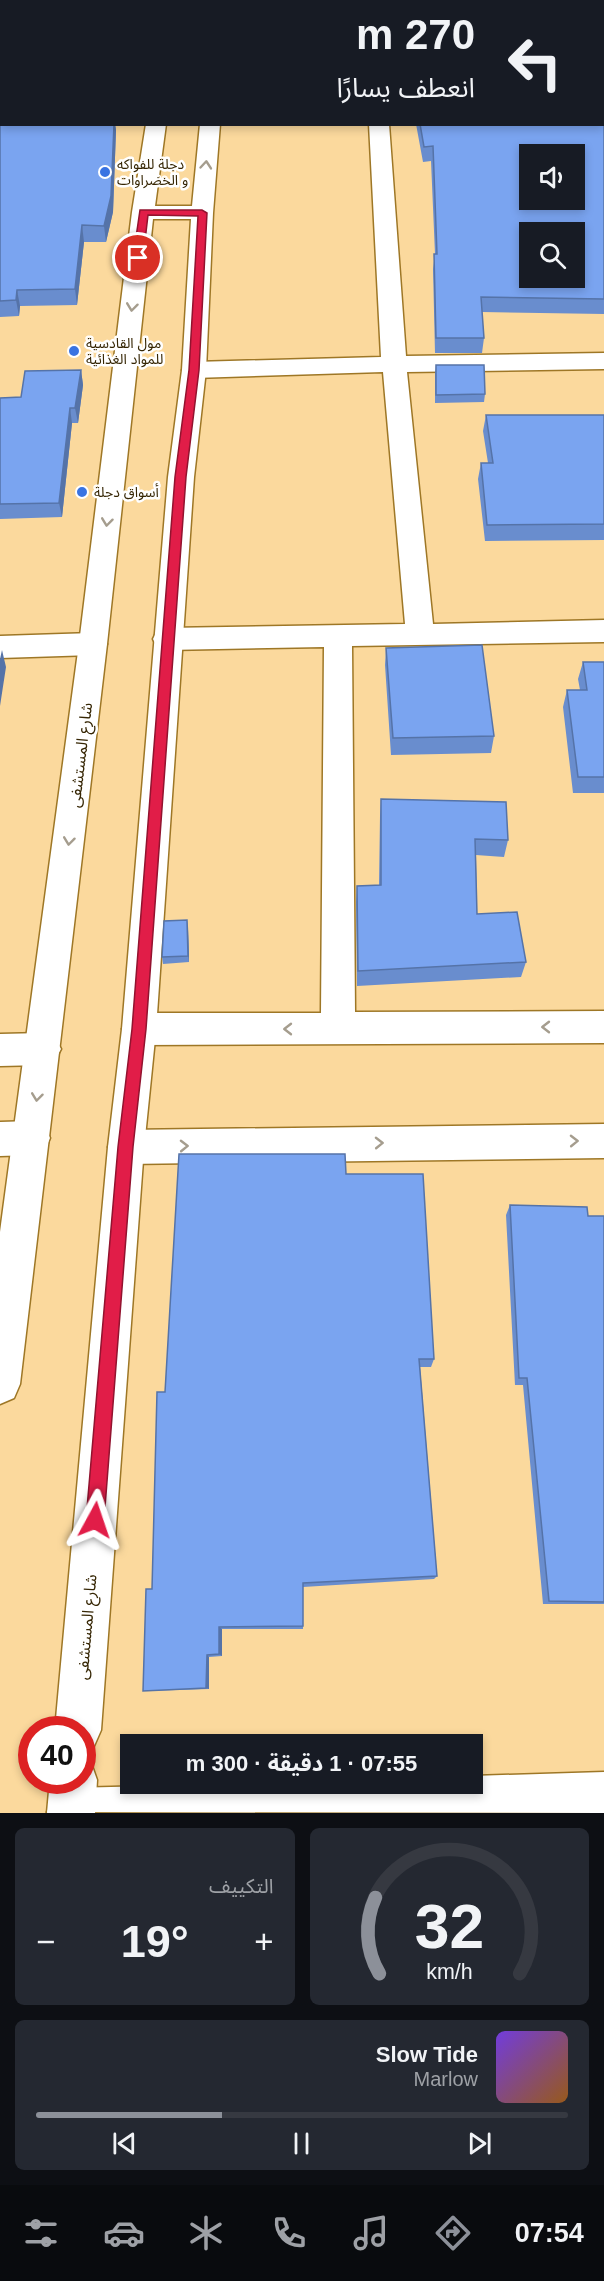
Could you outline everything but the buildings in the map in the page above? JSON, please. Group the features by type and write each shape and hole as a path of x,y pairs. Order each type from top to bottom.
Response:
{"street":[{"name":"شارع المستشفى","path":"0,1384 16,1138 43,1049 143,212 156,126"},
{"name":"شارع المستشفى","path":"79,1716 126,1147 139,1029 180,477 194,370 202,213 210,126"},
{"path":"379,126 393,364 420,633"},
{"path":"143,212 202,213"},
{"path":"194,370 604,361"},
{"path":"167,639 604,631"},
{"path":"338,635 338,1028"},
{"path":"0,647 93,644"},
{"path":"139,1029 604,1027"},
{"path":"0,1050 43,1049"},
{"path":"126,1147 604,1140"},
{"path":"72,1802 604,1796"}],"place":[{"name":"دجلة للفواكه و الخضراوات","path":"105,172"},
{"name":"مول القادسية للمواد الغذائية","path":"74,351"},
{"name":"أسواق دجلة","path":"82,492"}],"route":[{"path":"95,1520 126,1147 139,1029 180,477 194,370 202,213 143,212 138,258"}]}
